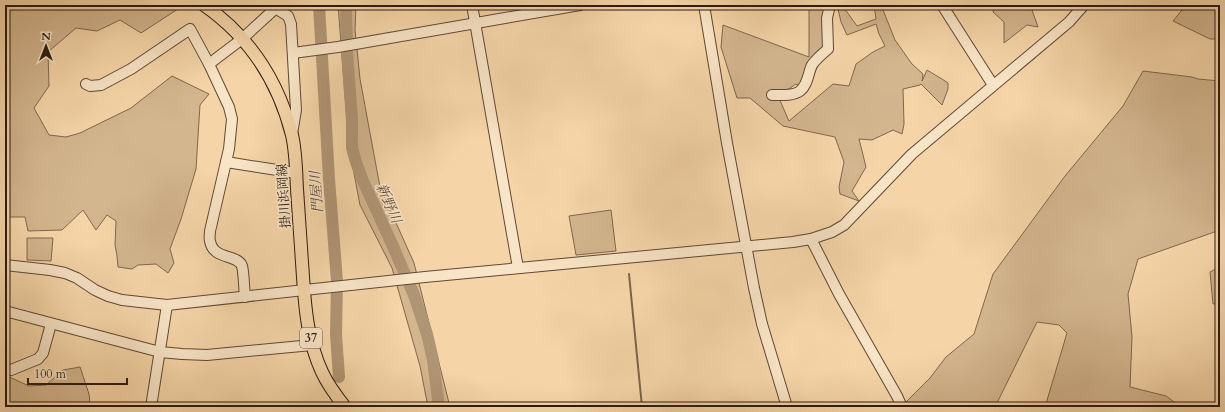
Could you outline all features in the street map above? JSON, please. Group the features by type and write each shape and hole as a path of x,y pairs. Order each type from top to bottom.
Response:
{"main road":[{"name":"掛川浜岡線","path":"204,5 216,14 242,39 260,61 271,79 282,104 292,136 308,328 312,345 322,373 343,407"}],"street":[{"path":"472,5 518,268"},
{"path":"293,53 338,48 580,5"},
{"path":"704,5 746,247 762,324 787,407"},
{"path":"772,95 791,94 800,91 804,86 812,66 828,49 827,18 830,5"},
{"path":"942,5 993,85"},
{"path":"5,265 65,273 77,278 108,296 122,300 167,305 395,280 746,247 811,239 832,232 844,225 912,154 1069,22 1084,5"},
{"path":"209,64 242,39 277,7 288,16 291,24 296,110 292,136"},
{"path":"86,84 90,86 101,85 131,69 190,29 209,64 229,107 232,119 229,149 210,231 210,241 214,250 219,255 238,261 242,265 245,297"},
{"path":"226,162 296,173"},
{"path":"811,239 839,294 894,390 902,407"},
{"path":"151,407 167,305"},
{"path":"5,311 160,352 207,355 312,345"},
{"path":"5,369 11,370 38,359 43,353 51,324"}],"shaded area":[{"path":"5,5 181,5 178,9 141,33 120,20 97,31 76,28 48,52 49,86 34,108 49,135 66,137 80,133 131,108 172,76 209,94 200,105 196,169 170,249 174,263 168,273 156,264 138,265 132,269 118,267 115,245 116,221 107,215 96,230 83,210 62,230 28,231 25,217 5,217"},
{"path":"338,5 356,5 355,30 360,79 380,187 414,263 450,407 428,407 420,366 392,268 360,205 349,147"},
{"path":"803,5 829,5 830,40 806,91 796,84 778,96 789,121 833,84 849,86 856,64 873,52 885,46 876,24 847,35 841,22 837,5 842,5 857,26 876,19 874,5 881,5 895,40 912,64 923,74 922,81 927,70 948,83 948,89 942,105 921,84 903,89 904,124 902,134 893,130 872,140 859,139 866,167 852,191 859,201 840,194 839,187 844,162 835,137 783,126 750,98 737,98 721,47 723,25 809,57 809,9"},
{"path":"994,5 1033,5 1032,10 1038,27 1027,25 1004,43 1004,22 993,12"},
{"path":"1186,5 1220,5 1220,39 1210,39 1173,21"},
{"path":"1143,71 1220,81 1220,230 1138,259 1128,294 1132,337 1130,387 1166,396 1181,407 1045,407 1067,333 1059,325 1037,322 995,407 907,407 906,402 930,378 946,357 974,334 993,274 1065,176 1123,106"},
{"path":"611,210 616,251 576,255 569,216"},
{"path":"27,238 53,238 51,261 27,260"},
{"path":"1220,267 1220,303 1213,304 1210,272"},
{"path":"80,367 89,394 90,404 95,407 5,407 5,375 29,386 46,385 63,370"}],"waterway":[{"name":"門屋川","path":"319,5 329,179 337,281 336,335 339,377"},
{"name":"新野川","path":"346,5 352,148 363,181 414,295 427,334 433,360 439,407"},
{"path":"629,274 642,407"}]}
